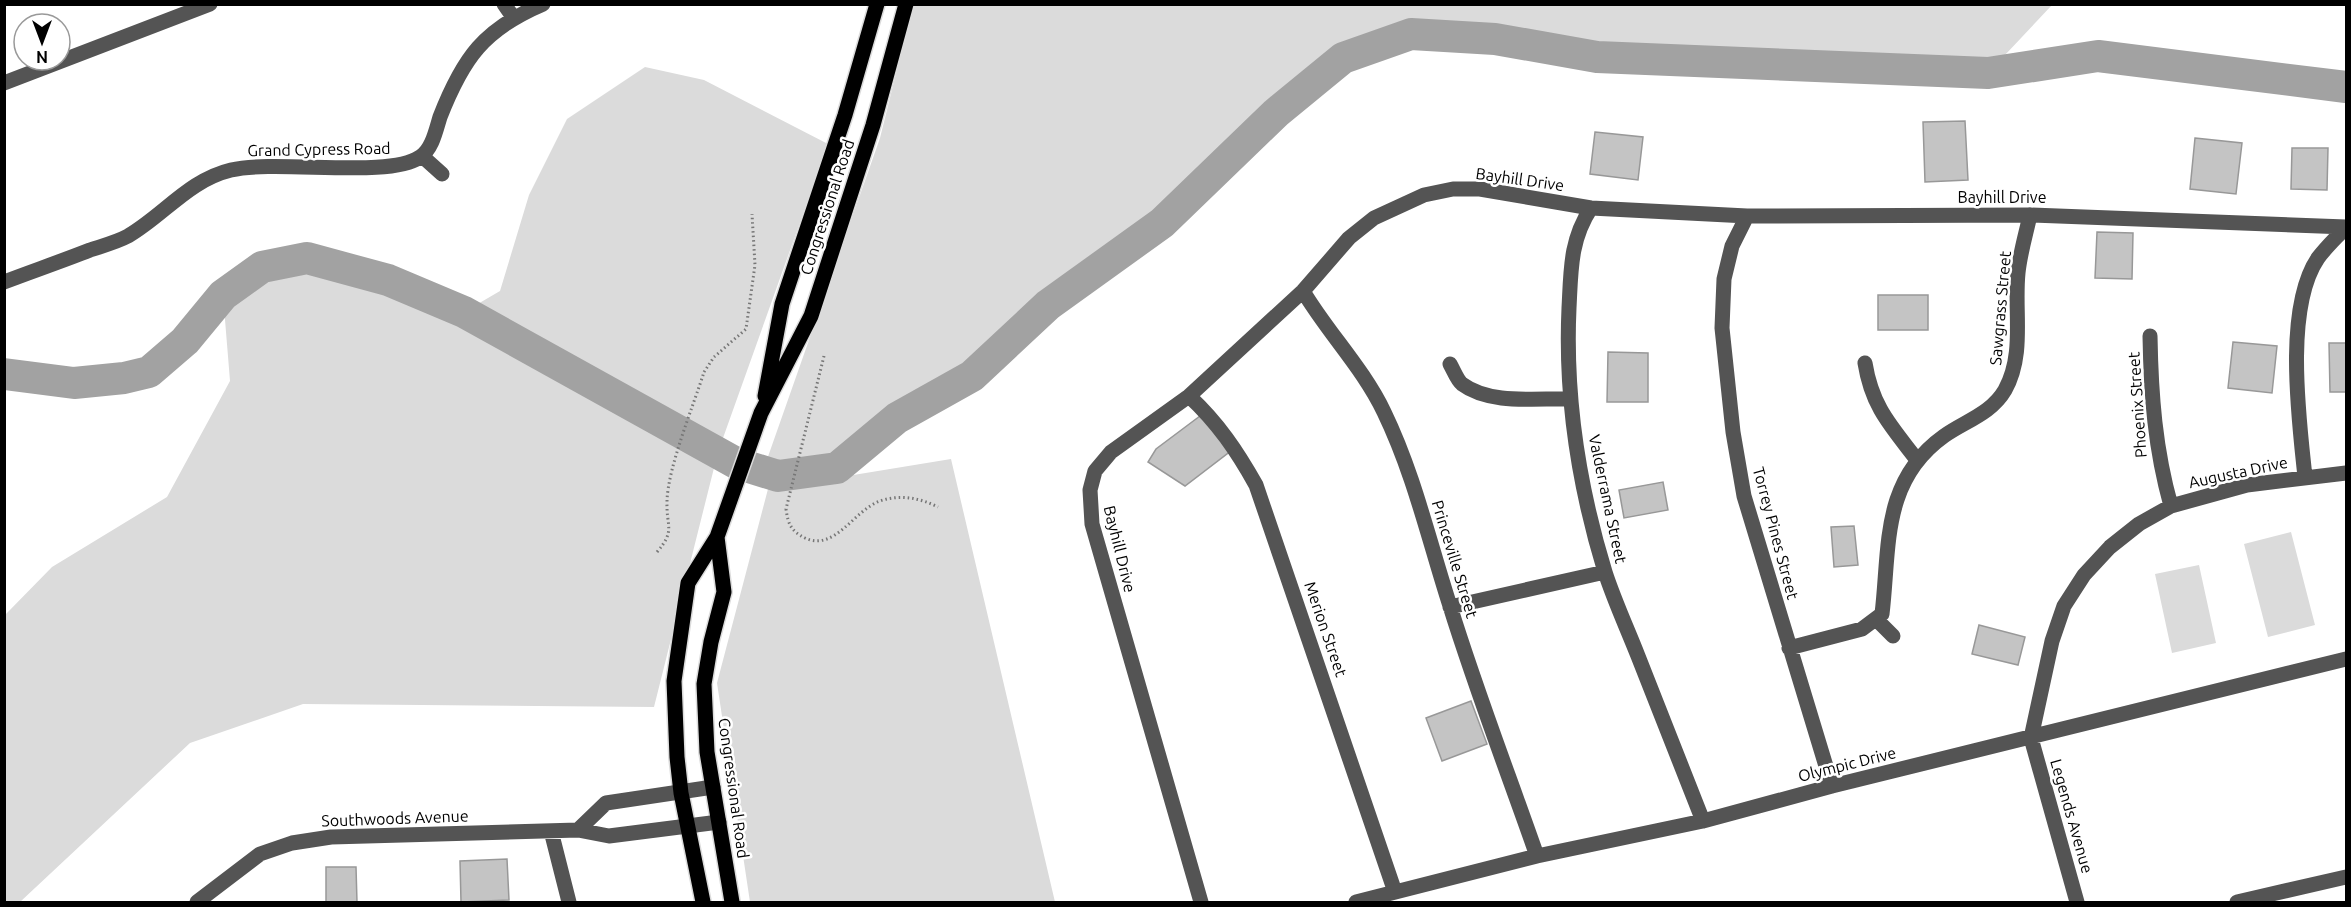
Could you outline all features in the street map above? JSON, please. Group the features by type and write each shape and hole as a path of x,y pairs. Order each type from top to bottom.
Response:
{"main road":[{"name":"Congressional Road","path":"703,903 681,793 674,681 678,639 688,583 717,537 735,492 760,416 782,304 845,115 877,4"},
{"name":"Congressional Road","path":"760,416 811,315 873,125 906,4"},
{"name":"Congressional Road","path":"717,537 724,592 711,642 704,684 707,752 732,903"}],"street":[{"path":"4,83 210,4"},
{"path":"442,174 422,156 431,142 462,69 509,11 543,4"},
{"name":"Grand Cypress Road","path":"4,282 126,237 180,196 229,170 259,166 384,167 407,164 422,156"},
{"name":"Bayhill Drive","path":"1201,903 1095,535 1090,490 1095,471 1111,452 1189,396 1304,291 1349,238 1374,219 1424,195 1452,189 1480,189 1591,208 1747,216 2030,215 2346,227"},
{"name":"Valderrama Street","path":"1591,208 1579,226 1573,248 1568,336 1569,399 1590,513 1605,572 1702,821"},
{"name":"Sawgrass Street","path":"1877,620 1882,614 1886,546 1895,501 1917,460 1945,435 1988,410 2004,391 2012,375 2017,350 2018,273 2030,215"},
{"name":"Torrey Pines Street","path":"1747,216 1732,246 1724,279 1722,328 1726,377 1744,496 1832,786"},
{"path":"2305,477 2295,375 2305,292 2317,259 2346,227"},
{"name":"Princeville Street","path":"1304,291 1319,318 1364,375 1384,412 1421,507 1450,607 1537,856"},
{"name":"Phoenix Street","path":"2150,336 2153,426 2159,464 2171,506"},
{"path":"1865,363 1868,384 1878,408 1917,460"},
{"path":"1450,364 1460,383 1475,392 1502,398 1569,399"},
{"name":"Merion Street","path":"1189,396 1210,416 1237,450 1256,485 1395,892"},
{"name":"Augusta Drive","path":"2031,738 2052,641 2064,606 2084,575 2110,547 2139,524 2171,506 2247,485 2346,473"},
{"path":"1450,607 1605,572"},
{"path":"1789,648 1852,632 1877,620 1893,636"},
{"name":"Olympic Drive","path":"1356,903 1537,856 1702,821 1832,786 2346,659"},
{"name":"Legends Avenue","path":"2031,738 2078,903"},
{"path":"578,830 606,803 713,787"},
{"name":"Southwoods Avenue","path":"197,903 260,854 292,843 331,837 578,830 609,836 719,822"},
{"path":"551,831 569,903"},
{"path":"2237,903 2346,877"}],"path":[{"path":"657,552 667,541 671,529 667,501 670,481 704,372 714,357 746,329 755,265 752,214"},
{"path":"824,356 808,410 786,509 788,522 795,533 816,541 838,533 868,507 889,498 915,498 938,507"}],"shaded area":[{"path":"913,5 2052,5 1988,73 1597,57 1495,39 1411,34 1343,58 1276,113 1162,223 1048,305 972,376 897,418 837,468 781,482 764,468 880,138"},
{"path":"645,67 704,80 828,144 718,452 654,707 303,704 190,743 20,902 5,902 5,615 52,567 167,497 230,381 223,295 262,267 307,258 388,280 464,312 500,291 529,195 567,119"},
{"path":"951,459 1055,902 750,902 717,683 768,489"},
{"path":"2291,532 2315,625 2268,637 2244,544"},
{"path":"2199,565 2216,643 2172,653 2155,574"}],"building":[{"path":"1965,121 1968,180 1925,182 1923,122"},
{"path":"1595,132 1643,137 1638,180 1590,174"},
{"path":"2195,138 2242,143 2236,194 2190,189"},
{"path":"2292,148 2328,148 2327,190 2291,189"},
{"path":"2097,232 2133,233 2132,279 2095,278"},
{"path":"1878,295 1928,295 1928,330 1878,330"},
{"path":"2233,342 2277,346 2272,393 2228,388"},
{"path":"2329,343 2346,343 2346,392 2330,392"},
{"path":"1608,352 1648,353 1648,402 1607,402"},
{"path":"1204,413 1232,450 1185,486 1148,462 1156,449"},
{"path":"1663,482 1668,510 1624,518 1619,490"},
{"path":"1854,526 1858,565 1834,567 1831,527"},
{"path":"1979,625 2025,637 2018,665 1972,654"},
{"path":"1471,701 1487,744 1442,761 1426,718"},
{"path":"507,859 509,900 461,902 460,861"},
{"path":"326,867 356,867 357,902 326,902"}],"waterway":[{"path":"4,374 74,383 124,378 149,372 185,341 223,295 262,267 307,258 388,280 464,312 736,463 778,476 837,468 897,418 972,376 1048,305 1162,223 1276,113 1343,58 1411,34 1495,39 1597,57 1988,73 2098,56 2346,87"}]}
